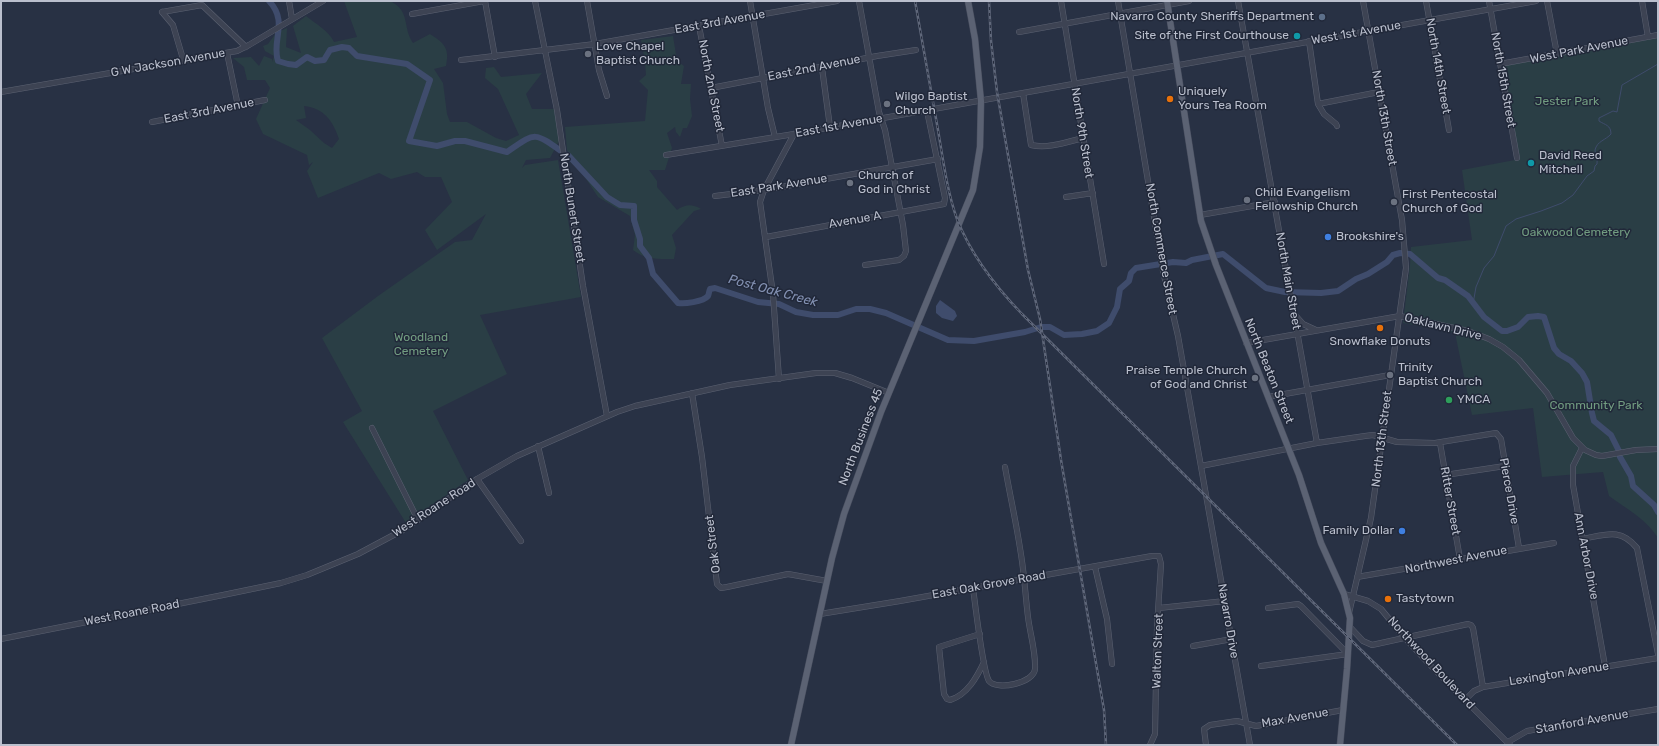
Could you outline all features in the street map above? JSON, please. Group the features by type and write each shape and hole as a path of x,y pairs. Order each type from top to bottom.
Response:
{"main road":[{"name":"North Business 45","path":"791,745 827,581 844,514 889,393 970,197 978,171 981,101 975,39 968,1"},
{"name":"North Beaton Street","path":"1168,3 1176,65 1200,215 1207,239 1246,343 1288,448 1321,543 1344,594 1349,614 1350,627 1340,745"}],"street":[{"path":"289,1 291,19"},
{"name":"G W Jackson Avenue","path":"1,92 227,53 246,47 323,1"},
{"path":"412,14 485,1 495,57"},
{"name":"North Bunert Street","path":"535,1 546,51 566,166 583,286 607,416"},
{"path":"587,1 599,70 607,96"},
{"path":"750,1 775,137"},
{"name":"East 3rd Avenue","path":"461,60 595,44 752,16 806,3 837,1"},
{"path":"859,1 868,57 885,130 906,245 905,254 898,260 865,265"},
{"name":"North 9th Street","path":"1061,1 1104,264"},
{"name":"North Commerce Street","path":"1118,1 1163,271 1178,336 1206,497"},
{"path":"1019,32 1168,3 1189,1"},
{"name":"North Main Street","path":"1238,1 1295,314 1316,443"},
{"name":"North 13th Street","path":"1349,614 1371,518 1406,268 1402,220 1363,1"},
{"name":"North 14th Street","path":"1426,1 1449,130"},
{"name":"North 15th Street","path":"1489,1 1517,158"},
{"name":"West 1st Avenue","path":"1176,65 1536,1"},
{"path":"1547,1 1557,54"},
{"path":"1642,1 1648,37"},
{"path":"184,60 173,25 162,12 202,5 246,47"},
{"name":"North 2nd Street","path":"699,26 722,146"},
{"name":"West Park Avenue","path":"1500,64 1658,35"},
{"path":"1309,41 1318,104 1321,111 1337,126"},
{"name":"East 2nd Avenue","path":"711,88 822,68 868,57 916,50"},
{"path":"227,53 238,106"},
{"name":"East 1st Avenue","path":"666,155 981,101 1176,65"},
{"path":"822,68 830,127"},
{"path":"1318,104 1379,92"},
{"path":"1023,93 1031,145 1038,147 1061,144 1083,138"},
{"name":"East 3rd Avenue","path":"152,122 265,100"},
{"path":"927,110 938,159"},
{"path":"779,379 773,294 766,237 760,208 764,190 794,134"},
{"name":"East Park Avenue","path":"715,196 764,190 938,159"},
{"name":"Avenue A","path":"766,237 945,203 938,159"},
{"path":"1066,197 1093,193"},
{"path":"1200,215 1275,202"},
{"path":"1295,314 1303,324 1318,330"},
{"name":"Oaklawn Drive","path":"1246,343 1400,316 1475,333 1503,347 1520,360 1547,393 1573,438 1582,448 1590,453 1602,456 1636,450 1658,449"},
{"name":"West Roane Road","path":"1,638 281,583 307,576 358,554 404,530 477,479 538,446 634,406 692,392 730,385 816,373 835,374 852,378 889,393"},
{"path":"1268,397 1390,375"},
{"name":"Oak Street","path":"692,392 702,457 717,584 721,588 788,574 827,581"},
{"path":"372,428 418,520"},
{"name":"Pierce Drive","path":"1440,443 1498,434 1501,439 1504,466 1519,548"},
{"path":"1201,466 1288,448 1373,435 1397,442 1440,443"},
{"name":"Ritter Street","path":"1440,443 1460,559"},
{"path":"538,446 549,493"},
{"name":"Ann Arbor Drive","path":"1582,448 1573,466 1572,476 1605,666"},
{"path":"1445,476 1504,466"},
{"path":"973,588 988,679 994,684 1004,685 1032,677 1035,667 1024,579 1005,467"},
{"path":"477,479 521,541"},
{"name":"Navarro Drive","path":"1206,497 1250,745"},
{"path":"1582,539 1614,533 1628,539 1637,548 1658,654"},
{"name":"Northwest Avenue","path":"1357,577 1554,543"},
{"name":"East Oak Grove Road","path":"820,614 1159,556"},
{"name":"Walton Street","path":"1150,745 1155,734 1157,627 1161,561 1159,556"},
{"path":"1094,567 1107,619 1112,664"},
{"name":"Northwood Boulevard","path":"1344,594 1368,601 1381,609 1404,638 1509,744"},
{"path":"1159,608 1225,601"},
{"path":"1268,608 1298,604 1348,654"},
{"path":"1350,627 1355,634 1367,644 1372,644 1468,624 1471,625 1473,628 1483,687"},
{"path":"980,634 941,645 938,650 944,694 947,699 950,700 957,698 967,688 978,674 984,662"},
{"path":"1194,646 1232,639"},
{"path":"1261,666 1348,654"},
{"name":"Lexington Avenue","path":"1465,700 1474,691 1483,687 1658,658"},
{"name":"Stanford Avenue","path":"1509,744 1527,731 1658,709"},
{"name":"Max Avenue","path":"1206,745 1204,731 1206,727 1237,721 1256,726 1344,710"}],"green space":[{"name":"Woodland Cemetery","path":"344,1 390,1 397,5 404,14 408,31 413,43 430,34 439,40 445,47 447,55 446,66 434,69 443,83 447,114 450,122 467,122 496,138 506,141 519,135 498,89 485,78 486,68 494,67 501,77 542,73 526,94 532,109 554,109 559,141 550,158 526,160 522,168 525,165 558,160 581,297 480,315 507,374 433,411 468,480 406,523 343,422 362,411 322,338 378,296 455,242 472,240 486,214 437,250 425,230 452,202 441,177 425,177 417,172 391,179 379,173 318,198 307,171 313,162 309,165 307,155 263,134 256,119 270,88 265,80 247,80 244,67 233,58 251,57 259,66 264,56 272,59 272,62 274,56 265,51 263,46 268,44 276,33 287,28 286,47 301,53 293,26 306,16 326,31 334,42 357,37","holes":["304,106 317,109 331,121 339,139 332,148 296,120 306,118"]},
{"path":"673,36 677,61 684,66 681,84 691,84 690,99 692,116 687,128 683,128 680,137 676,132 675,127 667,133 672,148 665,170 649,170 657,181 657,187 677,210 689,205 701,209 694,211 672,235 676,248 674,259 657,259 642,256 633,250 635,235 630,216 598,197 567,150 565,127 645,121 648,90 639,81 646,75 641,40"},
{"path":"1658,38 1658,538 1648,525 1609,496 1603,472 1542,477 1533,408 1472,415 1455,333 1403,323 1411,247 1472,240 1462,170 1520,159 1502,66"}],"water":[{"path":"940,300 955,311 957,316 953,321 942,318 936,313 936,306"}],"waterway":[{"name":"Post Oak Creek","path":"269,1 278,16 279,24 276,46 278,61 296,65 307,57 315,61 324,60 330,50 342,47 349,48 357,56 407,64 430,80 409,141 437,146 455,141 465,141 507,152 523,141 534,137 545,140 561,151"},
{"path":"1473,304 1476,287 1484,268 1494,256 1506,226 1516,219 1562,203 1573,195 1587,176 1594,171 1597,164 1595,152 1596,147 1611,134 1609,127 1599,121 1599,118 1613,111 1617,112 1622,85 1658,64"},
{"name":"Post Oak Creek","path":"568,155 607,197 620,205 634,206 634,220 640,239 640,246 649,258 653,274 678,303 689,303 702,300 708,296 710,289 715,288 758,302 779,304 796,312 813,315 838,315 856,309 870,309 886,313 948,340 974,341 1025,332 1041,327 1050,327 1064,335 1097,331 1109,323 1117,307 1120,289 1129,281 1131,273 1136,268 1173,262 1186,263 1192,260 1223,254 1266,288 1285,292 1321,293 1338,291 1387,262 1393,255 1400,253 1410,254 1438,278 1445,280 1468,296 1484,317 1502,331 1507,331 1518,327 1528,317 1544,317 1554,348 1559,354 1571,361 1582,373 1587,382 1594,421 1611,435 1619,451"},
{"name":"Post Oak Creek","path":"1620,457 1631,476 1633,486 1654,505 1658,512"}],"railway":[{"path":"915,1 946,175 957,219 969,245 993,281 1022,314 1457,745"},
{"path":"989,1 991,41 997,92 1028,270 1040,319 1061,460 1104,710 1106,745"}],"place":[{"name":"Navarro County Sheriffs Department","path":"1322,17"},
{"name":"Site of the First Courthouse","path":"1297,36"},
{"name":"Love Chapel Baptist Church","path":"588,54"},
{"name":"Uniquely Yours Tea Room","path":"1170,99"},
{"name":"Wilgo Baptist Church","path":"887,104"},
{"name":"David Reed Mitchell","path":"1531,163"},
{"name":"Church of God in Christ","path":"850,183"},
{"name":"Child Evangelism Fellowship Church","path":"1247,200"},
{"name":"First Pentecostal Church of God","path":"1394,202"},
{"name":"Brookshire's","path":"1328,237"},
{"name":"Snowflake Donuts","path":"1380,328"},
{"name":"Trinity Baptist Church","path":"1390,375"},
{"name":"Praise Temple Church of God and Christ","path":"1255,378"},
{"name":"YMCA","path":"1449,400"},
{"name":"Family Dollar","path":"1402,531"},
{"name":"Tastytown","path":"1388,599"}],"park label":[{"name":"Jester Park","path":"1567,102"},
{"name":"Oakwood Cemetery","path":"1576,233"},
{"name":"Community Park","path":"1596,406"}]}
